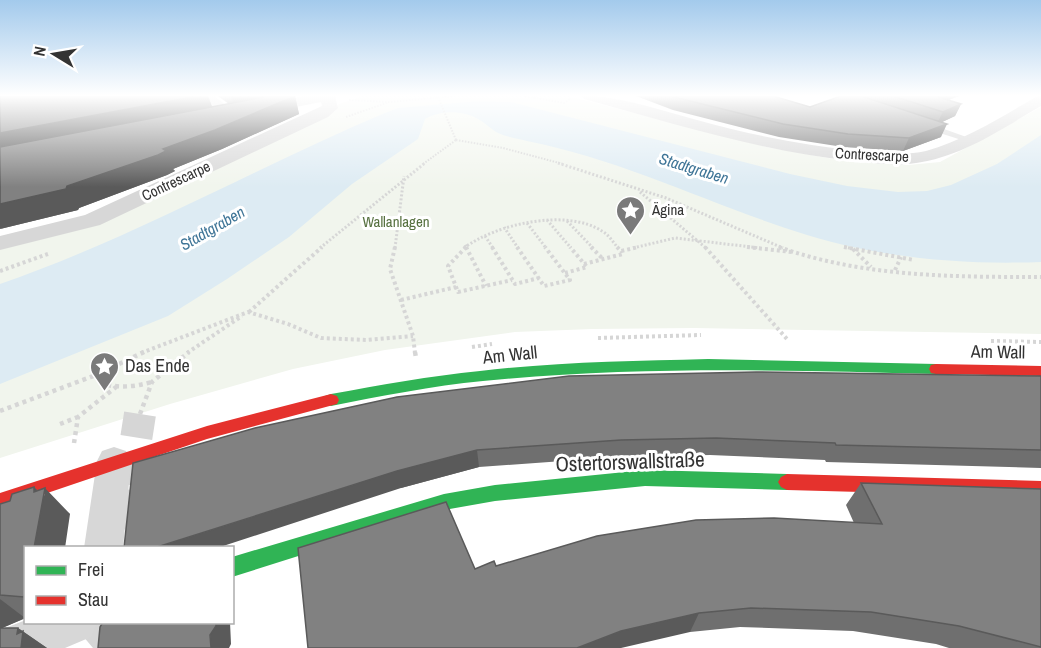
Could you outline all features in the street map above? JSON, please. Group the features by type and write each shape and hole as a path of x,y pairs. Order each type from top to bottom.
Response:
{"main road":[{"name":"Am Wall","path":"0,501 114,461 282,410 420,383 565,367 639,364 1041,371"},
{"name":"Ostertorswallstraße","path":"234,566 444,502 547,487 645,478 1041,489"}],"street":[{"name":"Contrescarpe","path":"0,243 92,220 295,126"},
{"name":"Contrescarpe","path":"707,126 773,143 854,156 913,159 932,155 992,126"},
{"path":"102,546 114,461"},
{"path":"12,648 71,624"}],"lane":[{"path":"928,126 968,139"}],"path":[{"path":"451,126 456,140"},
{"path":"96,375 102,384 128,389 152,382 200,343 248,312 404,176 456,140 510,148 551,158 637,190 667,198 798,253"},
{"path":"404,176 398,232 390,269 413,336 420,383"},
{"path":"637,190 699,240 786,338 804,366"},
{"path":"547,220 587,267 565,273"},
{"path":"512,280 458,292 448,266 454,255 465,245 504,227 547,220 567,221 601,230 623,254 584,264"},
{"path":"567,221 603,259"},
{"path":"504,227 544,286 570,280 527,223"},
{"path":"485,236 515,284 539,278"},
{"path":"621,251 675,238 798,253 895,270 1041,277"},
{"path":"465,245 486,286"},
{"path":"844,247 914,260"},
{"path":"853,249 872,267"},
{"path":"895,270 901,257"},
{"path":"401,300 456,287"},
{"path":"0,411 96,375 150,349 248,312 288,324 321,338 366,340 413,336"},
{"path":"140,414 152,382"},
{"path":"60,424 78,417 116,387"},
{"path":"76,433 78,417"}],"green space":[{"name":"Wallanlagen","path":"302,126 686,126 771,148 851,162 908,165 940,162 1006,126 1041,126 1041,334 694,328 515,332 385,350 293,369 170,404 0,458 0,246 87,225"}],"water":[{"name":"Stadtgraben","path":"355,126 422,126 418,139 352,184 289,237 168,316 0,384 0,284 98,246"},
{"name":"Stadtgraben","path":"488,126 605,126 790,174 847,186 898,192 927,191 951,185 997,164 1041,135 1041,262 952,261 893,254 835,243 772,223 633,171 563,149 496,132"}],"building":[{"path":"0,126 36,126 0,133"},
{"path":"109,126 224,126 163,149 166,151 158,155 67,186 66,189 0,204 0,147"},
{"path":"798,126 941,126 909,138 848,134"},
{"path":"756,372 1041,376 1041,450 836,445 835,443 716,438 621,440 477,450 397,471 160,546 124,546 133,463 255,428 397,397 569,376"},
{"path":"861,483 1041,489 1041,647 959,626 871,612 751,608 699,613 621,631 577,648 308,648 298,548 446,502 475,569 494,561 496,566 597,536 696,520 774,518 882,524"},
{"path":"34,487 34,492 45,488 34,546 24,546 24,597 0,595 0,504 10,501 12,494"},
{"path":"102,624 216,624 210,635 211,648 98,648"},
{"path":"0,628 18,628 17,634 23,631 21,648 0,648"}],"tunnel":[{"path":"129,485 140,414"},
{"path":"122,529 129,483"},
{"path":"93,648 105,638 108,624"}],"traffic: fast":[{"path":"331,400 406,386 557,369 708,365 936,369"},
{"path":"234,566 444,502 495,493 645,478 787,482"}],"traffic: jam":[{"path":"936,369 1041,371"},
{"path":"0,501 207,433 331,400"},
{"path":"787,482 1041,489"}],"place":[{"name":"Ägina","path":"631,236"},
{"name":"Das Ende","path":"104,392"}]}
